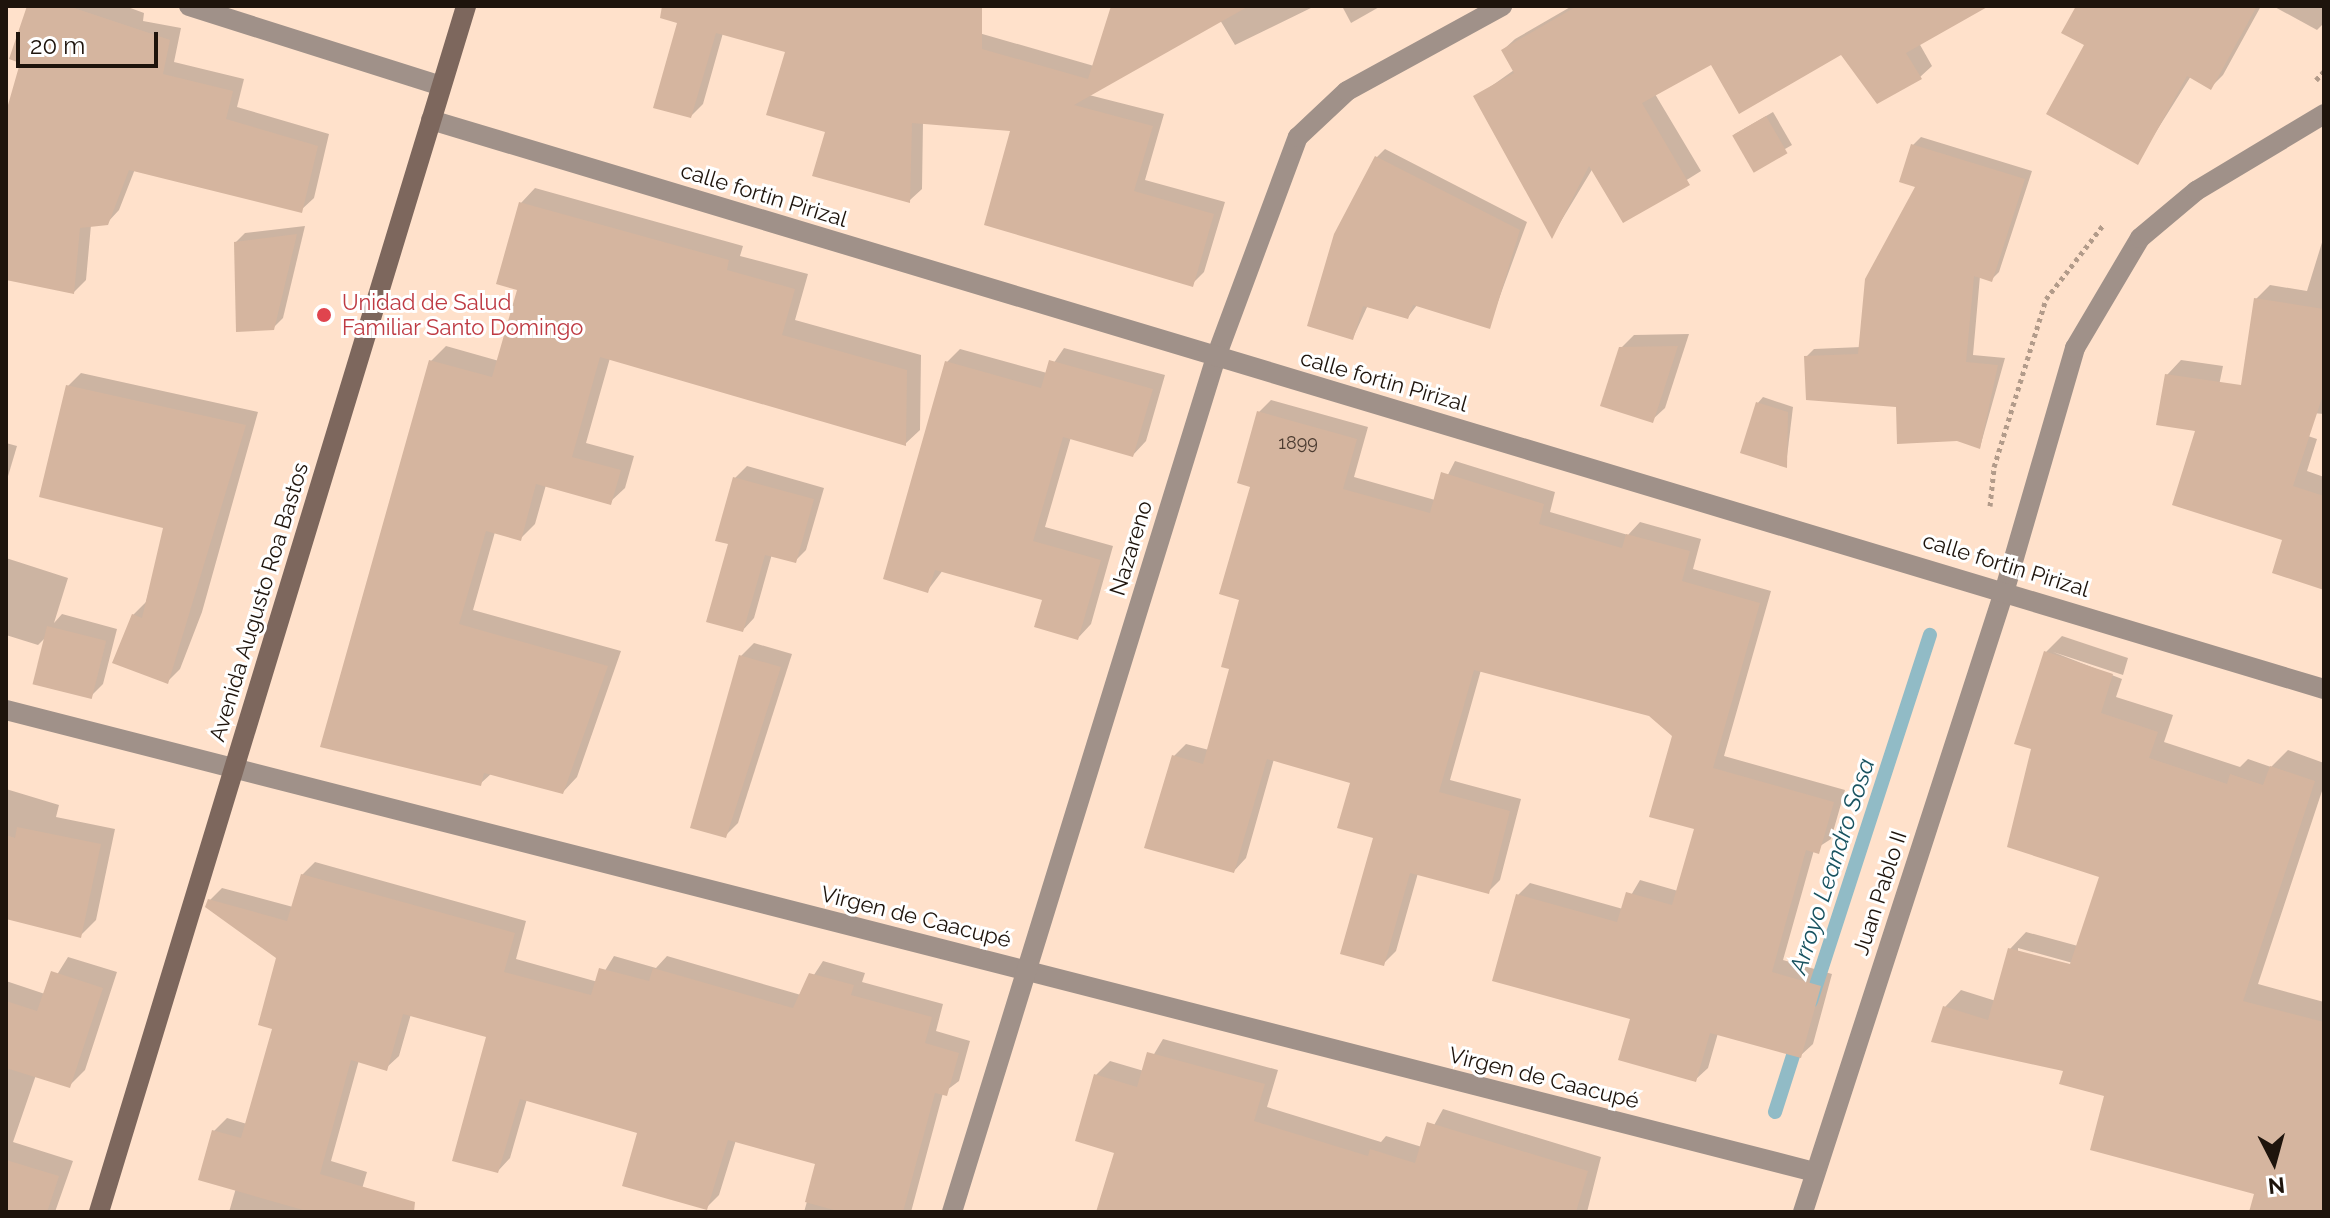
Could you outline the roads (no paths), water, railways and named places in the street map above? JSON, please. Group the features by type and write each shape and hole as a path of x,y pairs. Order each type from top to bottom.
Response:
{"main road":[{"name":"Avenida Augusto Roa Bastos","path":"99,1212 466,6"}],"street":[{"path":"189,6 441,86"},
{"name":"Nazareno","path":"952,1212 1216,357 1298,137 1347,91 1502,6"},
{"name":"Juan Pablo II","path":"1803,1212 2005,589 2075,348 2140,238 2196,191 2324,114"},
{"name":"calle fortin Pirizal","path":"431,120 1216,357 2005,589 2324,689"},
{"name":"Virgen de Caacupé","path":"6,710 1814,1172"}],"waterway":[{"name":"Arroyo Leandro Sosa","path":"1811,1001 1930,635"},
{"name":"Arroyo Leandro Sosa","path":"1775,1112 1798,1040"}],"place":[{"name":"Unidad de Salud Familiar Santo Domingo","path":"324,315"}]}
